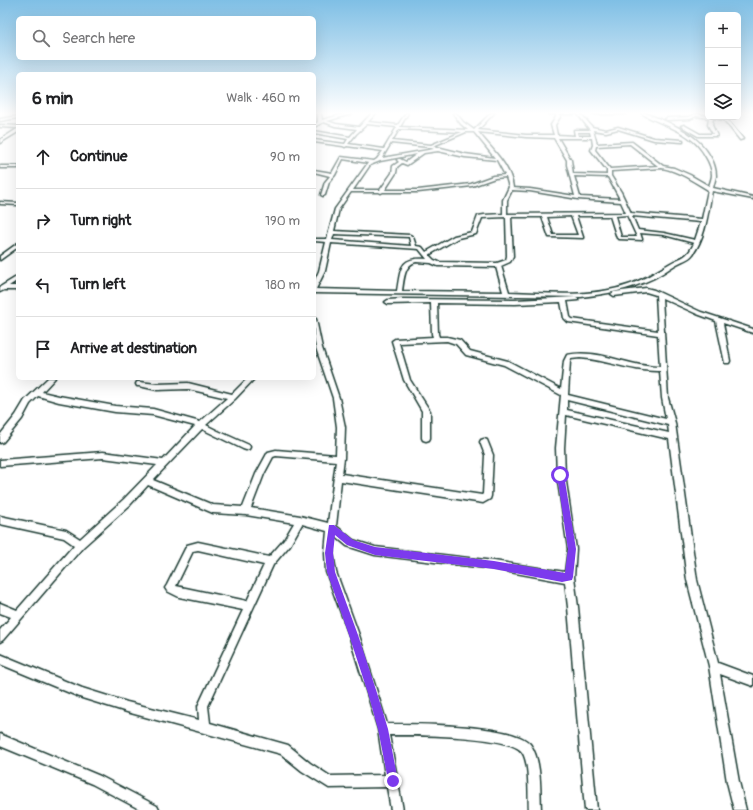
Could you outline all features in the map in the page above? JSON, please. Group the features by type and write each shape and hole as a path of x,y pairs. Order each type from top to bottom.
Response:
{"street":[{"path":"377,161 384,151"},
{"path":"316,284 322,271 335,214 369,164 394,157 429,151"},
{"path":"445,151 475,158 499,159"},
{"path":"316,240 421,248 432,261 438,264 498,265 508,261 510,256 505,200 511,189 506,169 492,151"},
{"path":"564,151 569,160 578,198"},
{"path":"594,151 609,170 609,176 623,201 640,238 619,238 612,214"},
{"path":"641,151 662,167"},
{"path":"316,291 582,295 604,293 653,278 678,261 687,257 697,242 705,221 710,189 714,175 709,156 705,151"},
{"path":"394,157 401,162 408,163 424,152"},
{"path":"323,195 327,182 342,158 377,161"},
{"path":"381,192 394,173 395,166 401,162"},
{"path":"0,168 16,167"},
{"path":"609,170 662,167 677,170 710,189 753,198"},
{"path":"316,171 333,174"},
{"path":"572,175 609,176"},
{"path":"350,192 418,191 472,185 494,177 508,176"},
{"path":"511,189 530,190 578,198 623,201"},
{"path":"0,203 16,204"},
{"path":"426,254 456,238 474,233 481,216 628,214 705,221"},
{"path":"544,215 551,236 582,237 573,215"},
{"path":"636,231 664,234 697,242"},
{"path":"331,232 410,236 414,247"},
{"path":"0,258 16,246"},
{"path":"399,292 403,270 409,262 416,260 432,261"},
{"path":"498,265 506,293"},
{"path":"1,289 16,279"},
{"path":"1,289 16,288"},
{"path":"388,302 515,302 564,300 646,290 652,291 719,320 753,331"},
{"path":"659,295 660,333 663,352 665,398 671,423 692,580 714,666 733,782 740,810"},
{"path":"564,300 567,318 570,321 660,333"},
{"path":"434,302 435,334 437,339"},
{"path":"719,320 727,361"},
{"path":"426,438 426,411 407,380 395,341 408,339 448,339 458,342 468,353 506,363 565,396 671,423"},
{"path":"316,348 336,398 341,427 340,458 329,553 331,572 354,635 383,729 397,810"},
{"path":"591,810 569,577 572,549 560,475 560,448 569,357 587,356 634,366 663,369"},
{"path":"0,440 19,417 27,402 50,380"},
{"path":"0,637 80,544 127,502 201,425 250,380"},
{"path":"139,384 157,386 188,386 233,397"},
{"path":"36,393 59,399 115,409 153,412 201,425 216,434 246,447"},
{"path":"563,412 672,437"},
{"path":"337,477 483,499 486,496 489,455 484,442"},
{"path":"246,511 255,485 266,460 271,454 276,453 340,458"},
{"path":"0,463 104,455 163,463"},
{"path":"146,481 212,508 246,511 300,520 332,528 350,542 375,551 494,565 562,578 569,577"},
{"path":"0,520 66,534 80,544"},
{"path":"205,726 203,706 248,606 270,562 280,552 294,532 300,520"},
{"path":"248,606 179,592 170,588 190,548 198,546 270,562"},
{"path":"0,608 19,615"},
{"path":"0,659 82,693 127,707 205,726 284,749 329,782 393,781"},
{"path":"714,666 753,681"},
{"path":"383,729 427,730 499,736 513,740 524,746 531,760 535,810"},
{"path":"0,740 96,780 153,810"}],"route":[{"path":"393,781 383,729 373,693 331,572 329,553 332,528 350,542 375,551 494,565 562,578 569,577 572,549 560,475"}]}
